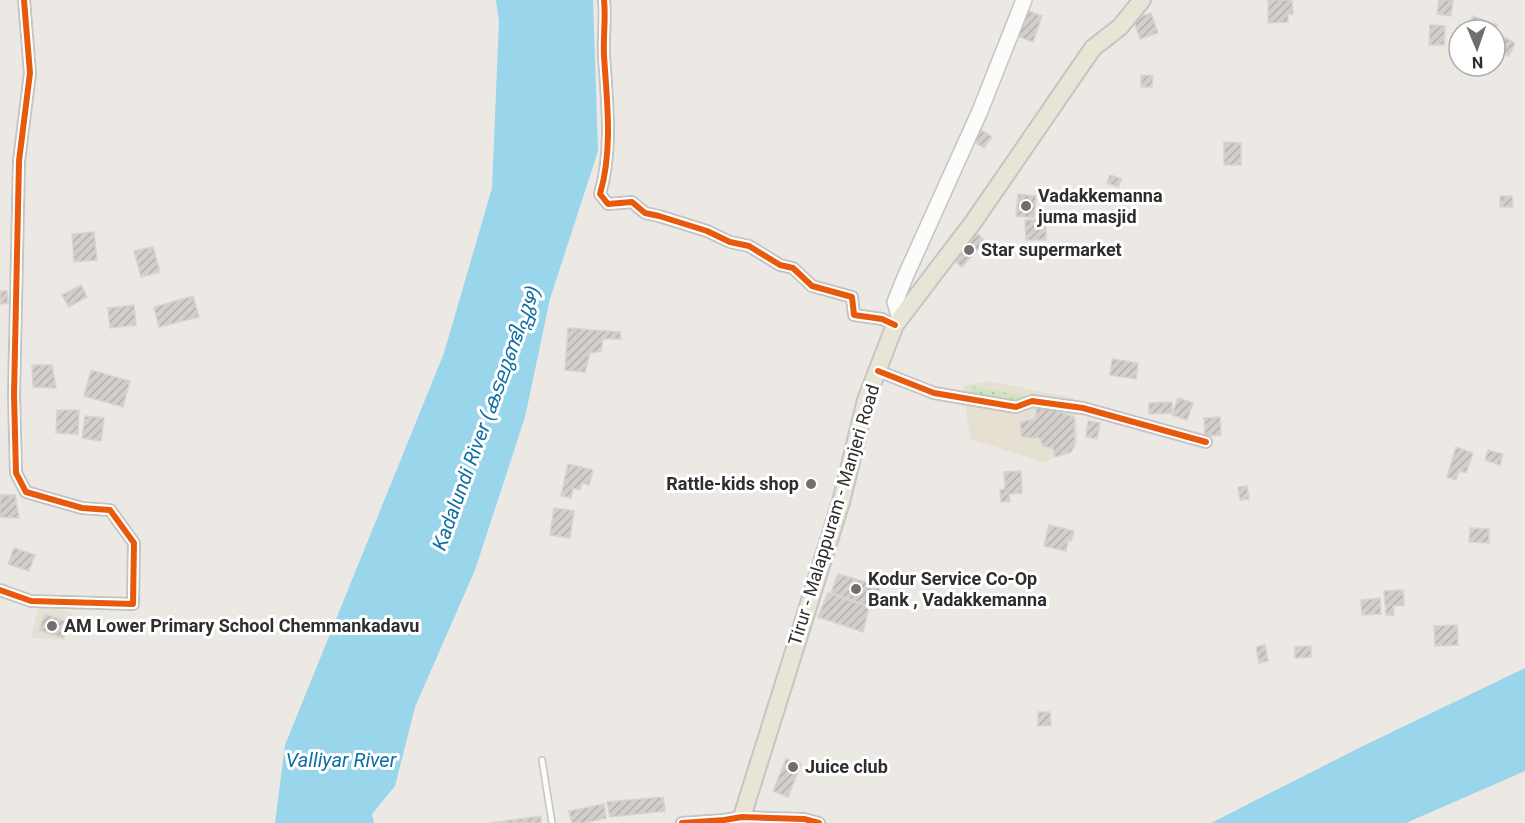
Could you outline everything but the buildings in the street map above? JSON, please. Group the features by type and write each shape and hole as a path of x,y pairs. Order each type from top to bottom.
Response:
{"main road":[{"path":"898,322 895,302 980,111 1024,0"},
{"name":"Tirur - Malappuram - Manjeri Road","path":"741,820 841,502 866,400 898,322 974,221 1093,48 1120,27 1143,0"}],"street":[{"path":"0,590 31,601 133,604 134,543 110,510 82,508 26,492 15,473 14,395 19,161 30,73 24,0"},
{"path":"604,0 606,107 609,129 605,174 600,194 608,204 632,202 645,213 707,231 730,242 749,246 780,265 794,268 812,286 852,297 854,315 898,322"},
{"path":"878,371 934,393 1016,407 1032,401 1083,408 1206,442"},
{"path":"682,823 804,819 819,823"}],"lane":[{"path":"542,760 552,823"}],"shaded area":[{"path":"988,381 1074,398 1078,440 1046,463 970,439 963,386"},
{"name":"AM Lower Primary School Chemmankadavu","path":"39,605 73,613 65,640 31,638"}],"green space":[{"path":"971,386 1027,397 1025,410 1011,413 969,396"}],"water":[{"name":"Valliyar River","path":"496,0 593,0 598,151 550,299 525,417 475,570 415,707 395,786 372,814 374,823 275,823 285,745 444,353 492,188 499,21"},
{"path":"1525,668 1525,771 1406,823 1211,823 1365,745"}],"cycle path":[{"path":"0,590 31,601 133,604 134,543 110,510 82,508 26,492 16,473 14,395 19,161 30,73 24,0"},
{"path":"604,0 608,143 600,194 608,204 632,202 645,213 707,231 730,242 749,246 780,265 793,268 812,286 852,297 854,315 882,319 895,325"},
{"path":"878,371 934,393 1016,407 1032,401 1083,408 1206,442"},
{"path":"682,823 742,817 804,819 819,823"}],"place":[{"name":"Vadakkemanna juma masjid","path":"1026,206"},
{"name":"Star supermarket","path":"969,250"},
{"name":"Rattle-kids shop","path":"811,484"},
{"name":"Kodur Service Co-Op Bank , Vadakkemanna","path":"856,589"},
{"name":"AM Lower Primary School Chemmankadavu","path":"52,626"},
{"name":"Juice club","path":"793,767"}],"water label":[{"name":"Kadalundi River (കടലുണ്ടിപ്പുഴ)","path":"486,418"}]}
